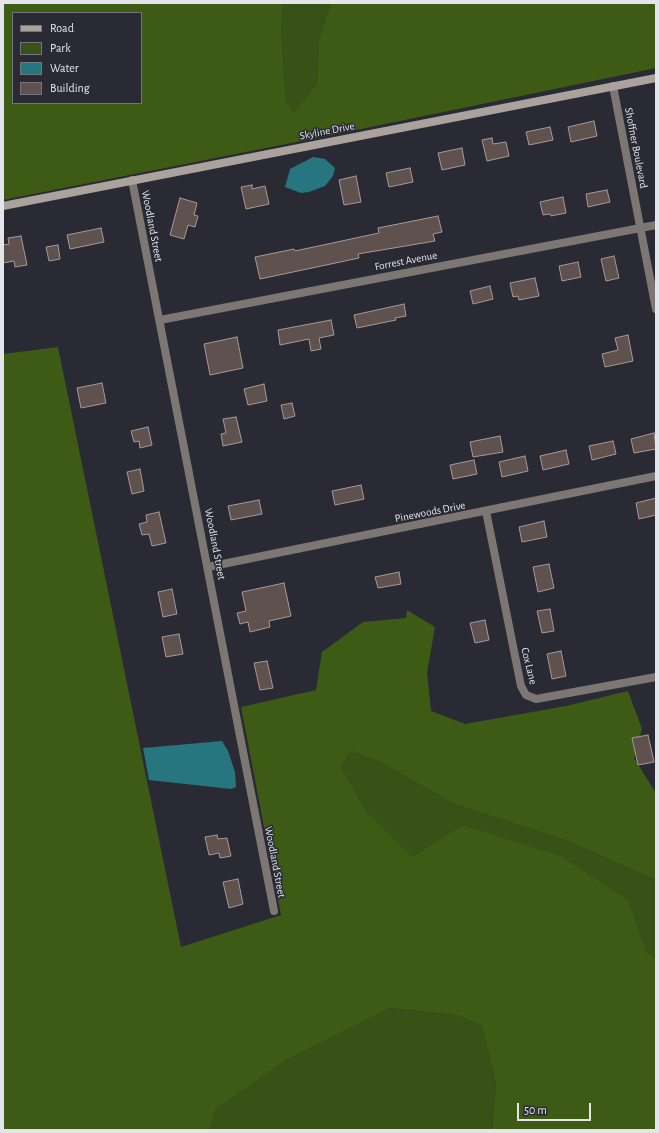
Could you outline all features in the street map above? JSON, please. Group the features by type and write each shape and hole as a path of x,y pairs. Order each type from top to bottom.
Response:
{"street":[{"name":"Skyline Drive","path":"3,206 656,78"},
{"name":"Shoffner Boulevard","path":"613,86 656,309"},
{"name":"Woodland Street","path":"132,180 274,911"},
{"name":"Forrest Avenue","path":"160,320 656,225"},
{"name":"Pinewoods Drive","path":"208,567 656,476"},
{"name":"Cox Lane","path":"486,511 521,686 526,694 536,699 656,677"}],"green space":[{"path":"3,3 283,3 281,30 286,101 294,112 317,84 319,38 331,3 656,3 656,68 337,134 3,200"},
{"path":"283,3 331,3 319,38 317,84 294,112 286,101 281,30"},
{"path":"58,347 181,947 281,915 241,707 316,690 322,652 363,622 406,618 407,610 435,627 427,673 431,711 465,724 566,706 628,691 642,729 634,758 656,793 656,880 565,840 454,804 380,762 351,751 341,767 366,811 412,857 462,825 560,856 629,901 647,953 656,958 656,1130 492,1130 496,1084 482,1026 457,1015 389,1008 285,1061 215,1109 209,1130 3,1130 3,354"},
{"path":"351,751 380,762 454,804 565,840 656,880 656,958 647,953 629,901 462,825 412,857 366,811 341,767"},
{"path":"388,1008 457,1015 482,1026 496,1084 492,1130 209,1130 214,1109 285,1061"}],"water":[{"path":"313,157 325,159 335,168 333,176 325,186 309,192 301,193 285,187 290,169"},
{"path":"222,741 228,751 235,772 236,787 231,789 149,780 143,748"}],"building":[{"path":"594,121 597,136 571,142 568,127"},
{"path":"550,127 553,140 529,145 526,132"},
{"path":"492,138 493,144 506,142 509,156 487,161 482,140"},
{"path":"462,148 465,165 442,170 438,153"},
{"path":"410,168 413,182 389,187 386,173"},
{"path":"356,176 361,202 344,205 339,180"},
{"path":"252,185 252,189 265,186 269,204 246,209 241,187"},
{"path":"607,190 610,202 588,207 586,194"},
{"path":"563,197 566,213 551,216 550,214 543,215 540,202"},
{"path":"180,198 197,203 194,215 198,216 195,227 188,225 184,239 170,235"},
{"path":"438,216 442,232 433,234 435,241 358,254 359,258 260,279 255,257 294,249 295,251 379,233 378,228"},
{"path":"101,228 104,242 70,249 67,235"},
{"path":"21,236 27,265 15,267 14,261 3,263 3,245 9,244 8,238"},
{"path":"58,245 60,259 49,261 46,247"},
{"path":"614,256 619,278 606,281 601,259"},
{"path":"578,262 581,277 562,281 559,266"},
{"path":"535,278 539,296 519,300 518,296 513,297 510,283"},
{"path":"490,286 493,299 473,304 470,291"},
{"path":"404,304 406,316 395,318 396,320 357,328 354,315"},
{"path":"331,320 334,335 319,338 321,349 311,351 309,339 280,345 278,330"},
{"path":"628,335 633,361 605,367 602,354 618,350 615,338"},
{"path":"237,337 243,368 210,375 204,344"},
{"path":"102,383 106,403 81,408 77,388"},
{"path":"264,384 267,401 248,405 244,389"},
{"path":"292,403 295,416 284,419 281,405"},
{"path":"236,417 242,442 223,446 221,434 226,433 223,419"},
{"path":"148,427 152,445 140,448 139,441 134,442 131,431"},
{"path":"654,433 656,449 634,453 631,439"},
{"path":"500,436 503,452 473,457 470,442"},
{"path":"613,441 616,454 592,460 589,446"},
{"path":"566,450 569,464 543,470 540,456"},
{"path":"525,456 528,471 502,477 499,462"},
{"path":"474,460 477,474 453,479 450,465"},
{"path":"140,469 144,491 132,494 127,472"},
{"path":"361,485 364,499 335,505 332,491"},
{"path":"656,498 656,515 639,519 636,503"},
{"path":"259,500 262,514 231,520 228,506"},
{"path":"159,512 166,543 152,546 149,534 142,535 139,524 147,522 146,515"},
{"path":"544,521 547,537 522,542 519,527"},
{"path":"549,564 554,588 538,592 533,567"},
{"path":"399,572 401,584 378,588 375,577"},
{"path":"284,583 291,616 269,621 270,627 250,632 248,622 240,624 237,613 246,611 242,592"},
{"path":"172,589 177,614 163,617 158,592"},
{"path":"550,609 554,631 542,633 537,611"},
{"path":"485,620 489,640 475,643 470,623"},
{"path":"179,634 183,654 166,657 162,637"},
{"path":"561,651 566,676 552,679 547,654"},
{"path":"267,661 273,688 260,690 254,663"},
{"path":"648,735 654,762 638,765 632,738"},
{"path":"217,835 218,839 227,838 231,856 220,858 219,853 209,855 205,837"},
{"path":"238,879 243,904 229,908 223,882"}]}
